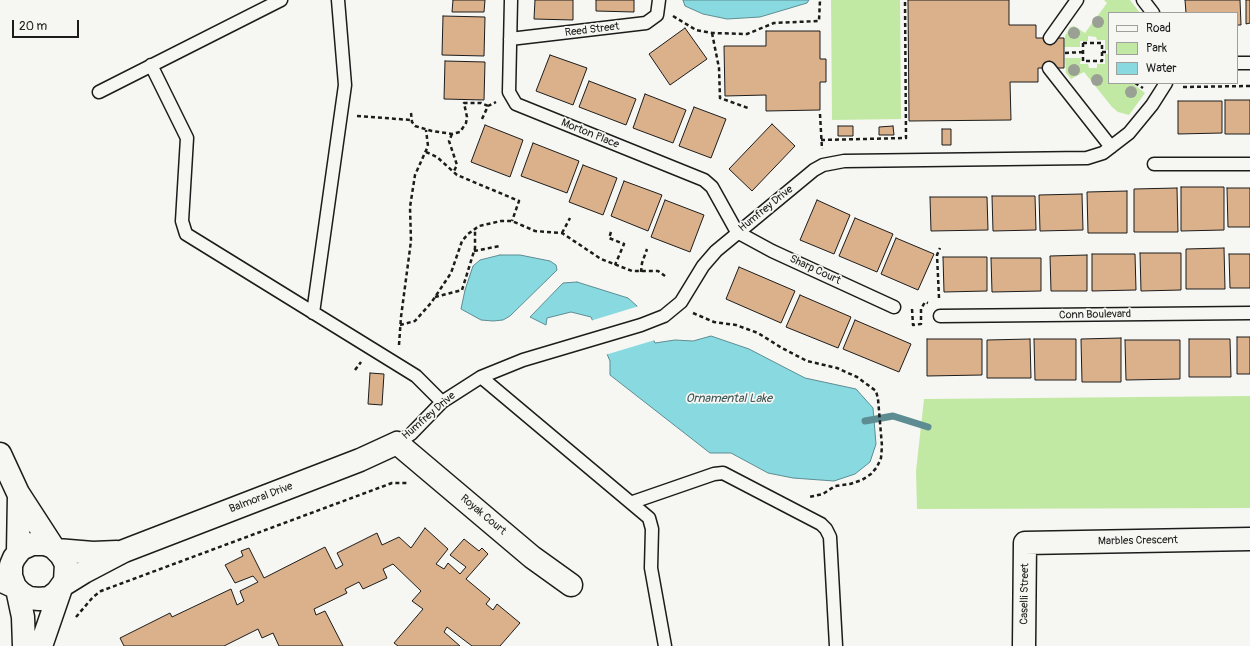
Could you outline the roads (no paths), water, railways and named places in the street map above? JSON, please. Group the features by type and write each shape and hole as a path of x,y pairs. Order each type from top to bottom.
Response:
{"street":[{"name":"Balmoral Drive","path":"62,587 84,572 124,551 360,460 397,443"},
{"name":"Royak Court","path":"397,443 532,557 571,585"},
{"path":"0,454 18,493 66,564 67,575 41,646"},
{"path":"18,493 10,568 11,585 23,617 24,646"},
{"name":"Marbles Crescent","path":"1025,543 1250,539"},
{"path":"11,555 25,547 37,543 55,549"},
{"name":"Caselli Street","path":"1024,646 1025,543"},
{"name":"Balmoral Drive","path":"55,549 93,553 124,551"},
{"path":"11,585 29,598 39,599 49,598 62,587"}],"lane":[{"path":"99,92 281,0"},
{"path":"313,313 344,85 338,0"},
{"name":"Morton Place","path":"511,0 510,92 516,104 704,180 712,187 737,232"},
{"path":"1050,38 1077,0"},
{"path":"1143,0 1151,12"},
{"name":"Reed Street","path":"510,39 642,24 654,18 659,4"},
{"path":"1238,63 1250,63"},
{"path":"151,66 187,138 182,221 184,232 190,238 420,379 442,402"},
{"path":"1049,68 1111,147"},
{"name":"Humfrey Drive","path":"397,443 414,431 442,402 481,376 523,360 641,325 660,317 681,302 707,260 737,232 817,168 833,162 1080,158 1095,156 1111,147 1137,124 1164,86"},
{"path":"1154,164 1250,164"},
{"name":"Sharp Court","path":"737,232 772,251 894,307"},
{"name":"Conn Boulevard","path":"940,316 1250,313"},
{"path":"481,376 648,516 651,523 651,568 665,646"},
{"path":"633,502 714,474 723,473 821,524 829,534 836,646"}],"water":[{"path":"683,0 809,0 807,3 760,17 727,19 703,14 685,6"},
{"path":"500,255 520,255 550,261 556,265 557,270 510,316 503,320 481,320 461,309 465,290 473,266 480,260"},
{"name":"Ornamental Lake","path":"577,282 628,298 637,306 655,343 675,340 693,341 711,336 749,349 805,378 856,389 873,408 876,444 870,462 855,474 834,481 793,478 768,473 731,453 710,453 610,375 610,361 591,317 571,312 547,318 546,325 530,317 563,283"}],"waterway":[{"path":"865,421 893,416 928,427"}]}
